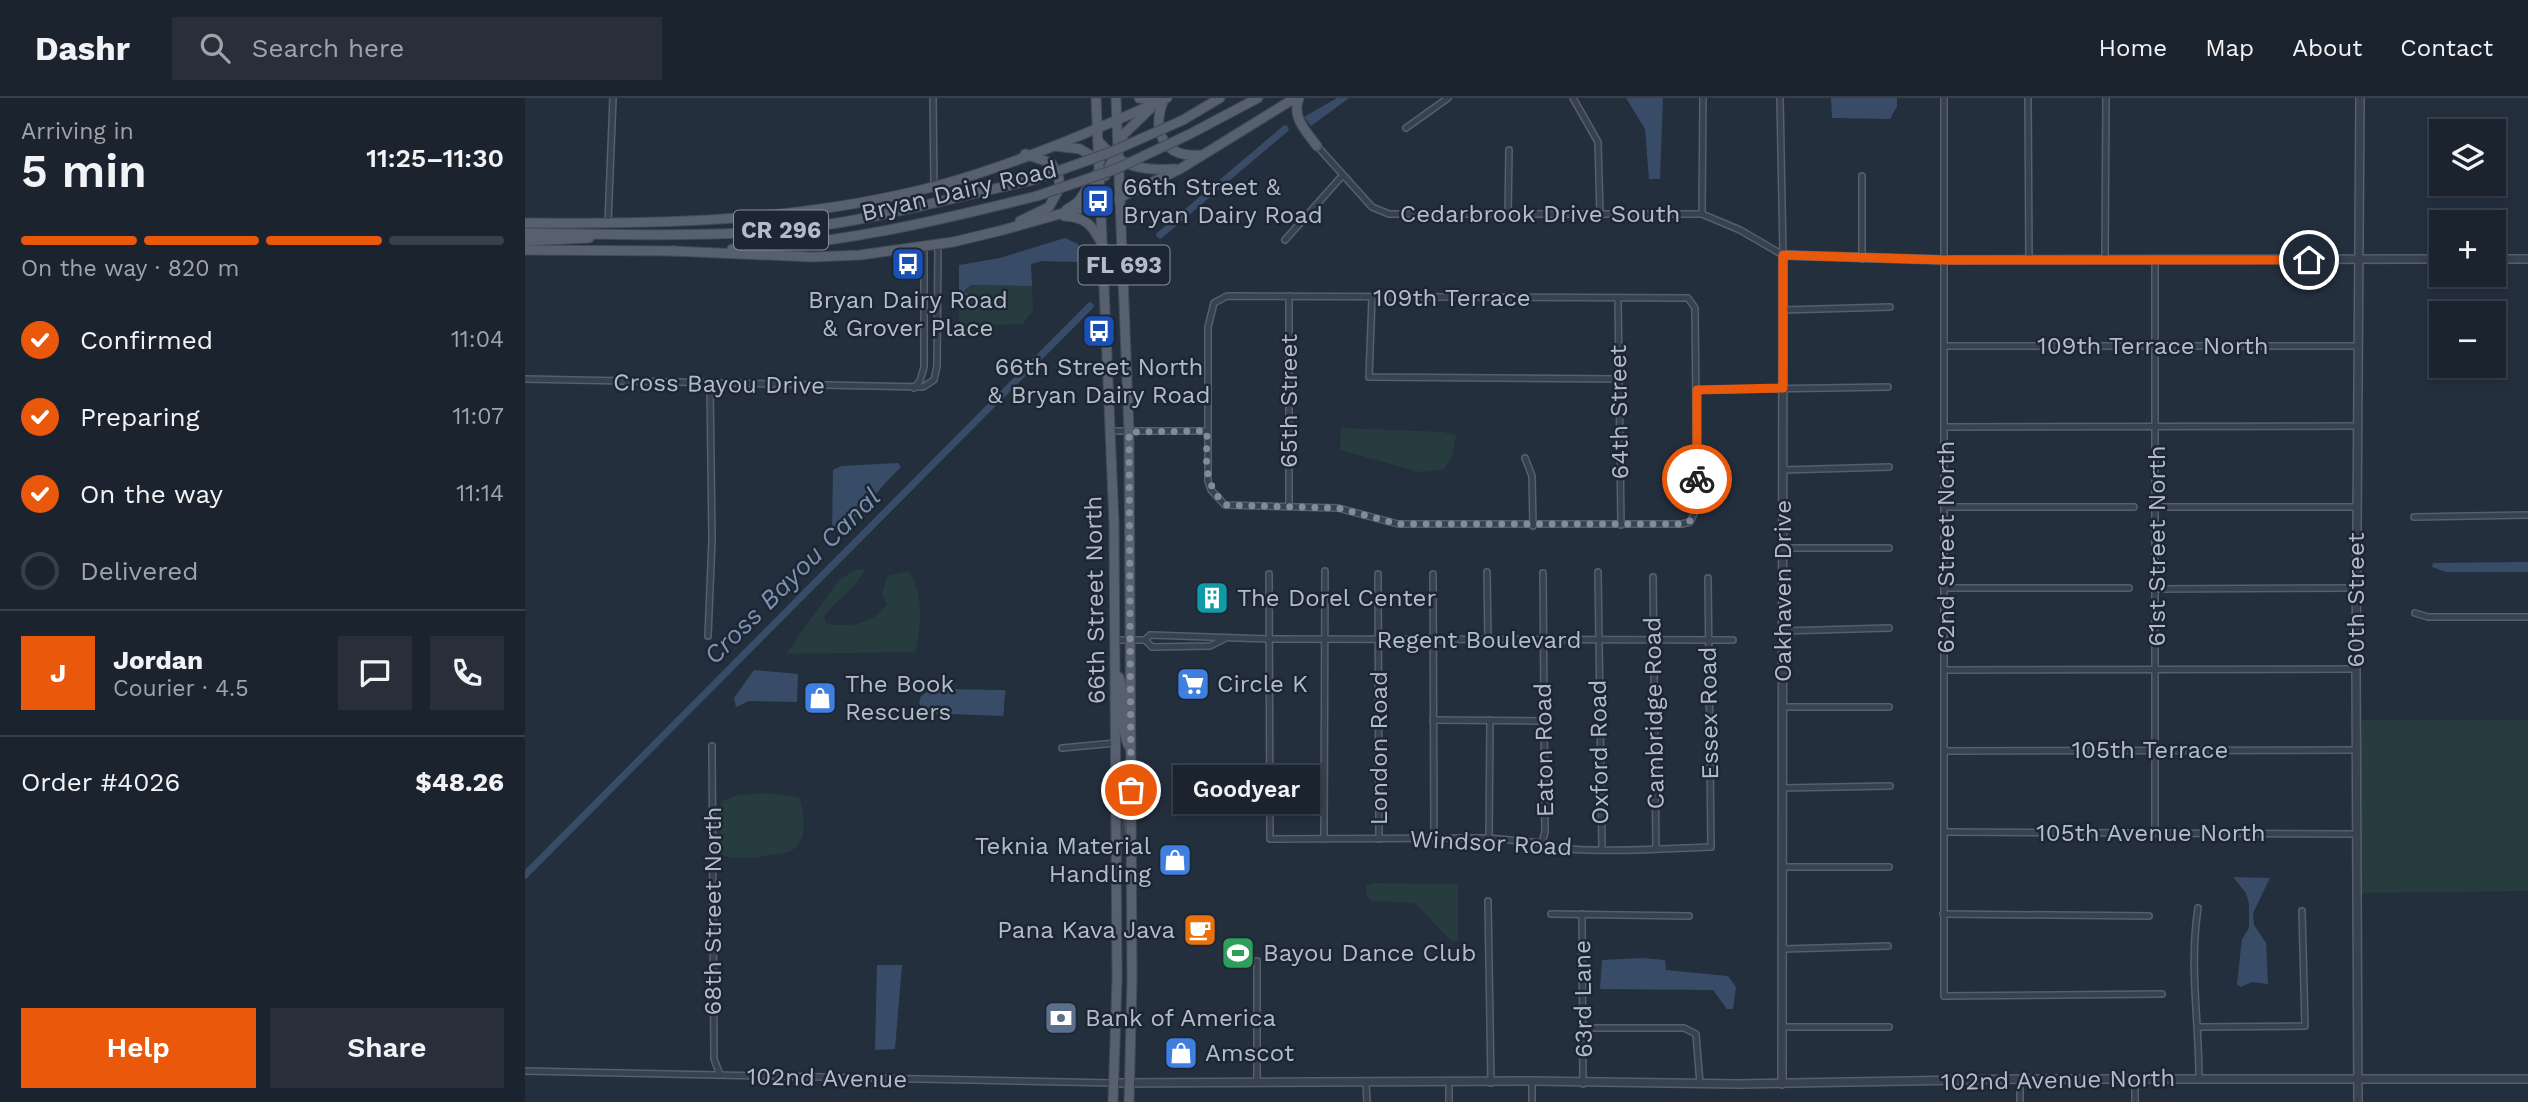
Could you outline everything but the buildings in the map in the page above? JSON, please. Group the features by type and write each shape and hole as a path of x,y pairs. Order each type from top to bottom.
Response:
{"main road":[{"path":"1096,98 1098,141 1108,161"},
{"path":"1116,98 1119,144"},
{"path":"1139,98 1166,99"},
{"name":"Bryan Dairy Road","path":"525,233 615,234 795,229 856,219 1033,180 1111,152 1183,120 1220,98"},
{"name":"Bryan Dairy Road","path":"525,250 673,251 756,248 825,241 915,226 1037,196 1116,169 1191,134 1258,98"},
{"path":"1297,98 1296,112 1299,121 1317,146"},
{"path":"673,251 813,257 860,255 938,244 999,231 1121,197 1180,169 1297,98"},
{"path":"525,223 661,223 776,215 841,207 934,186 1166,99"},
{"path":"1059,215 1079,202 1142,116 1166,99"},
{"path":"1166,99 1157,120 1161,136 1169,148 1179,154 1204,154"},
{"path":"1108,161 1118,131"},
{"path":"1049,145 1080,149 1108,161 1139,168 1180,169"},
{"path":"999,231 1049,207 1056,199 1060,187 1058,173 1051,163 1025,154"},
{"name":"66th Street North","path":"1108,161 1120,177 1129,432 1132,847 1129,1102"},
{"name":"66th Street North","path":"1108,161 1102,186 1116,640 1117,979 1113,1102"},
{"path":"1059,215 1080,217 1093,226 1103,246"},
{"path":"525,241 573,241 615,234"},
{"path":"1116,673 1120,678 1124,699 1124,740 1131,751"}],"street":[{"path":"608,223 613,98"},
{"path":"933,98 934,186"},
{"path":"1406,128 1448,98"},
{"path":"1573,98 1598,142 1599,214"},
{"path":"1702,214 1703,98"},
{"name":"Oakhaven Drive","path":"1780,98 1783,255 1782,1084"},
{"name":"62nd Street North","path":"1944,98 1944,996 2162,994"},
{"path":"2028,98 2029,259"},
{"path":"2105,259 2106,98"},
{"name":"60th Street","path":"2358,1102 2356,588 2360,98"},
{"name":"Cedarbrook Drive South","path":"1317,146 1371,207 1389,214 1702,214 1740,230 1783,255"},
{"path":"1508,214 1510,150"},
{"path":"1286,240 1342,176"},
{"path":"1862,176 1862,259"},
{"path":"914,388 930,384 936,375 938,244"},
{"path":"914,388 921,381 924,367 924,246"},
{"path":"1783,255 1945,260 2429,259"},
{"name":"61st Street North","path":"2155,259 2158,670 2155,833"},
{"path":"2506,259 2528,259"},
{"name":"109th Terrace","path":"1207,431 1209,312 1217,300 1227,296 1688,298 1695,308 1697,390"},
{"name":"65th Street","path":"1289,296 1289,506"},
{"path":"1372,298 1369,377 1618,379"},
{"name":"64th Street","path":"1618,298 1621,525"},
{"path":"1783,310 1890,307"},
{"name":"109th Terrace North","path":"1946,346 2359,346"},
{"name":"Cross Bayou Drive","path":"525,379 914,388"},
{"path":"708,636 712,530 710,383"},
{"path":"1109,431 1207,431 1207,481 1211,490 1225,505 1338,508 1398,524 1533,526 1689,522 1697,508 1697,390 1888,387"},
{"path":"1945,427 2357,426"},
{"path":"1525,458 1532,476 1533,526"},
{"path":"1783,470 1889,467"},
{"path":"1945,507 2134,507"},
{"path":"2157,507 2357,507"},
{"path":"2414,517 2528,515"},
{"path":"1783,548 1889,548"},
{"path":"1324,839 1325,572"},
{"path":"1487,572 1488,640"},
{"name":"Oxford Road","path":"1598,572 1602,849"},
{"name":"Eaton Road","path":"1542,843 1545,832 1543,573"},
{"path":"1268,639 1269,574"},
{"name":"London Road","path":"1378,574 1379,838"},
{"path":"1433,574 1434,839"},
{"name":"Cambridge Road","path":"1653,578 1656,848"},
{"name":"Essex Road","path":"1707,578 1711,847"},
{"path":"1944,588 2129,588"},
{"path":"2157,589 2356,588"},
{"path":"2415,612 2428,617 2528,617"},
{"path":"1783,631 1889,628"},
{"name":"Regent Boulevard","path":"1145,640 1150,635 1224,639 1733,640"},
{"name":"Regent Boulevard","path":"1116,640 1145,640 1152,647 1210,646 1224,639"},
{"name":"Windsor Road","path":"1268,639 1270,838 1489,838 1542,843 1549,848 1711,847"},
{"path":"1945,670 2356,669"},
{"path":"1782,708 1889,707"},
{"path":"1433,720 1543,721"},
{"path":"1489,838 1490,720"},
{"path":"1062,748 1116,743"},
{"name":"68th Street North","path":"712,746 713,1059 720,1075"},
{"name":"105th Terrace","path":"1944,751 2356,750"},
{"path":"1116,780 1123,810 1123,835 1132,847"},
{"path":"1782,788 1890,786"},
{"name":"105th Avenue North","path":"1944,832 2357,834"},
{"path":"1783,867 1889,867"},
{"path":"1488,901 1491,1083"},
{"path":"2198,908 2192,949 2193,997 2199,1027 2199,1079"},
{"path":"2199,1027 2305,1026 2302,911"},
{"path":"1551,914 1689,916"},
{"name":"63rd Lane","path":"1582,914 1583,1084"},
{"path":"1943,914 2150,916"},
{"path":"1784,949 1888,946"},
{"path":"1257,961 1257,1082"},
{"path":"1781,1027 1889,1027"},
{"path":"1583,1028 1684,1028 1696,1034 1700,1084"},
{"name":"102nd Avenue","path":"525,1071 1128,1083"},
{"path":"2135,1079 2135,1102"},
{"path":"2358,1079 2528,1079"},
{"name":"102nd Avenue North","path":"1128,1083 1532,1081 1583,1084 1782,1084 2358,1079"},
{"path":"2020,1080 2020,1102"},
{"path":"1532,1081 1532,1102"},
{"path":"1367,1083 1367,1102"},
{"path":"1449,1083 1449,1102"}],"green space":[{"path":"970,285 1032,286 1033,311 1023,324 959,326 959,294 962,297"},
{"path":"1341,428 1443,432 1456,435 1452,457 1443,470 1420,472 1340,450"},
{"path":"865,569 857,582 824,617 826,624 852,625 874,617 887,605 882,594 887,576 909,571 917,590 920,611 915,652 786,654 838,581 855,570"},
{"path":"2359,720 2528,720 2528,891 2361,893"},
{"path":"766,793 799,797 804,824 799,843 786,853 749,858 729,857 716,852 719,808 722,801 738,795"},
{"path":"1372,883 1458,884 1458,941 1451,941 1415,903 1372,901 1367,896 1366,886"}],"water":[{"path":"1337,98 1349,98 1311,126 1304,117"},
{"path":"1626,98 1663,98 1660,179 1649,179 1645,129"},
{"path":"1831,98 1897,98 1897,106 1890,119 1832,118"},
{"path":"1065,238 1078,244 1081,255 1078,262 1042,261 1031,264 1032,286 971,285 964,291 970,296 959,294 959,265 1000,258"},
{"path":"898,463 901,467 861,511 832,533 833,470 841,466"},
{"path":"2528,562 2528,572 2446,572 2432,567 2433,563"},
{"path":"754,670 798,674 797,702 749,701 736,707 734,698"},
{"path":"931,689 1006,691 1003,716 924,713 919,702 921,696"},
{"path":"2233,877 2270,878 2253,913 2254,925 2266,943 2268,984 2252,982 2241,987 2237,984 2242,939 2249,928 2249,904 2246,893"},
{"path":"1602,960 1665,960 1666,970 1728,976 1736,987 1733,1009 1727,1009 1713,990 1600,989"},
{"path":"877,965 902,965 895,1049 875,1050"}],"waterway":[{"name":"Cross Bayou Canal","path":"1160,235 1285,129"},
{"name":"Cross Bayou Canal","path":"525,875 1090,306"}],"way so far":[{"path":"1131,790 1129,432 1207,431 1207,481 1211,490 1225,505 1338,508 1398,524 1682,524 1689,522 1697,508 1697,479"}],"place":[{"name":"66th Street & Bryan Dairy Road","path":"1098,201"},
{"name":"Bryan Dairy Road & Grover Place","path":"908,264"},
{"name":"66th Street North & Bryan Dairy Road","path":"1099,331"},
{"name":"The Dorel Center","path":"1212,598"},
{"name":"Circle K","path":"1193,684"},
{"name":"The Book Rescuers","path":"820,698"},
{"name":"Goodyear","path":"1131,790"},
{"name":"Teknia Material Handling","path":"1175,860"},
{"name":"Pana Kava Java","path":"1200,930"},
{"name":"Bayou Dance Club","path":"1238,953"},
{"name":"Bank of America","path":"1061,1018"},
{"name":"Amscot","path":"1181,1053"}],"route":[{"path":"1697,479 1697,390 1783,388 1783,255 1945,260 2309,260"}]}
